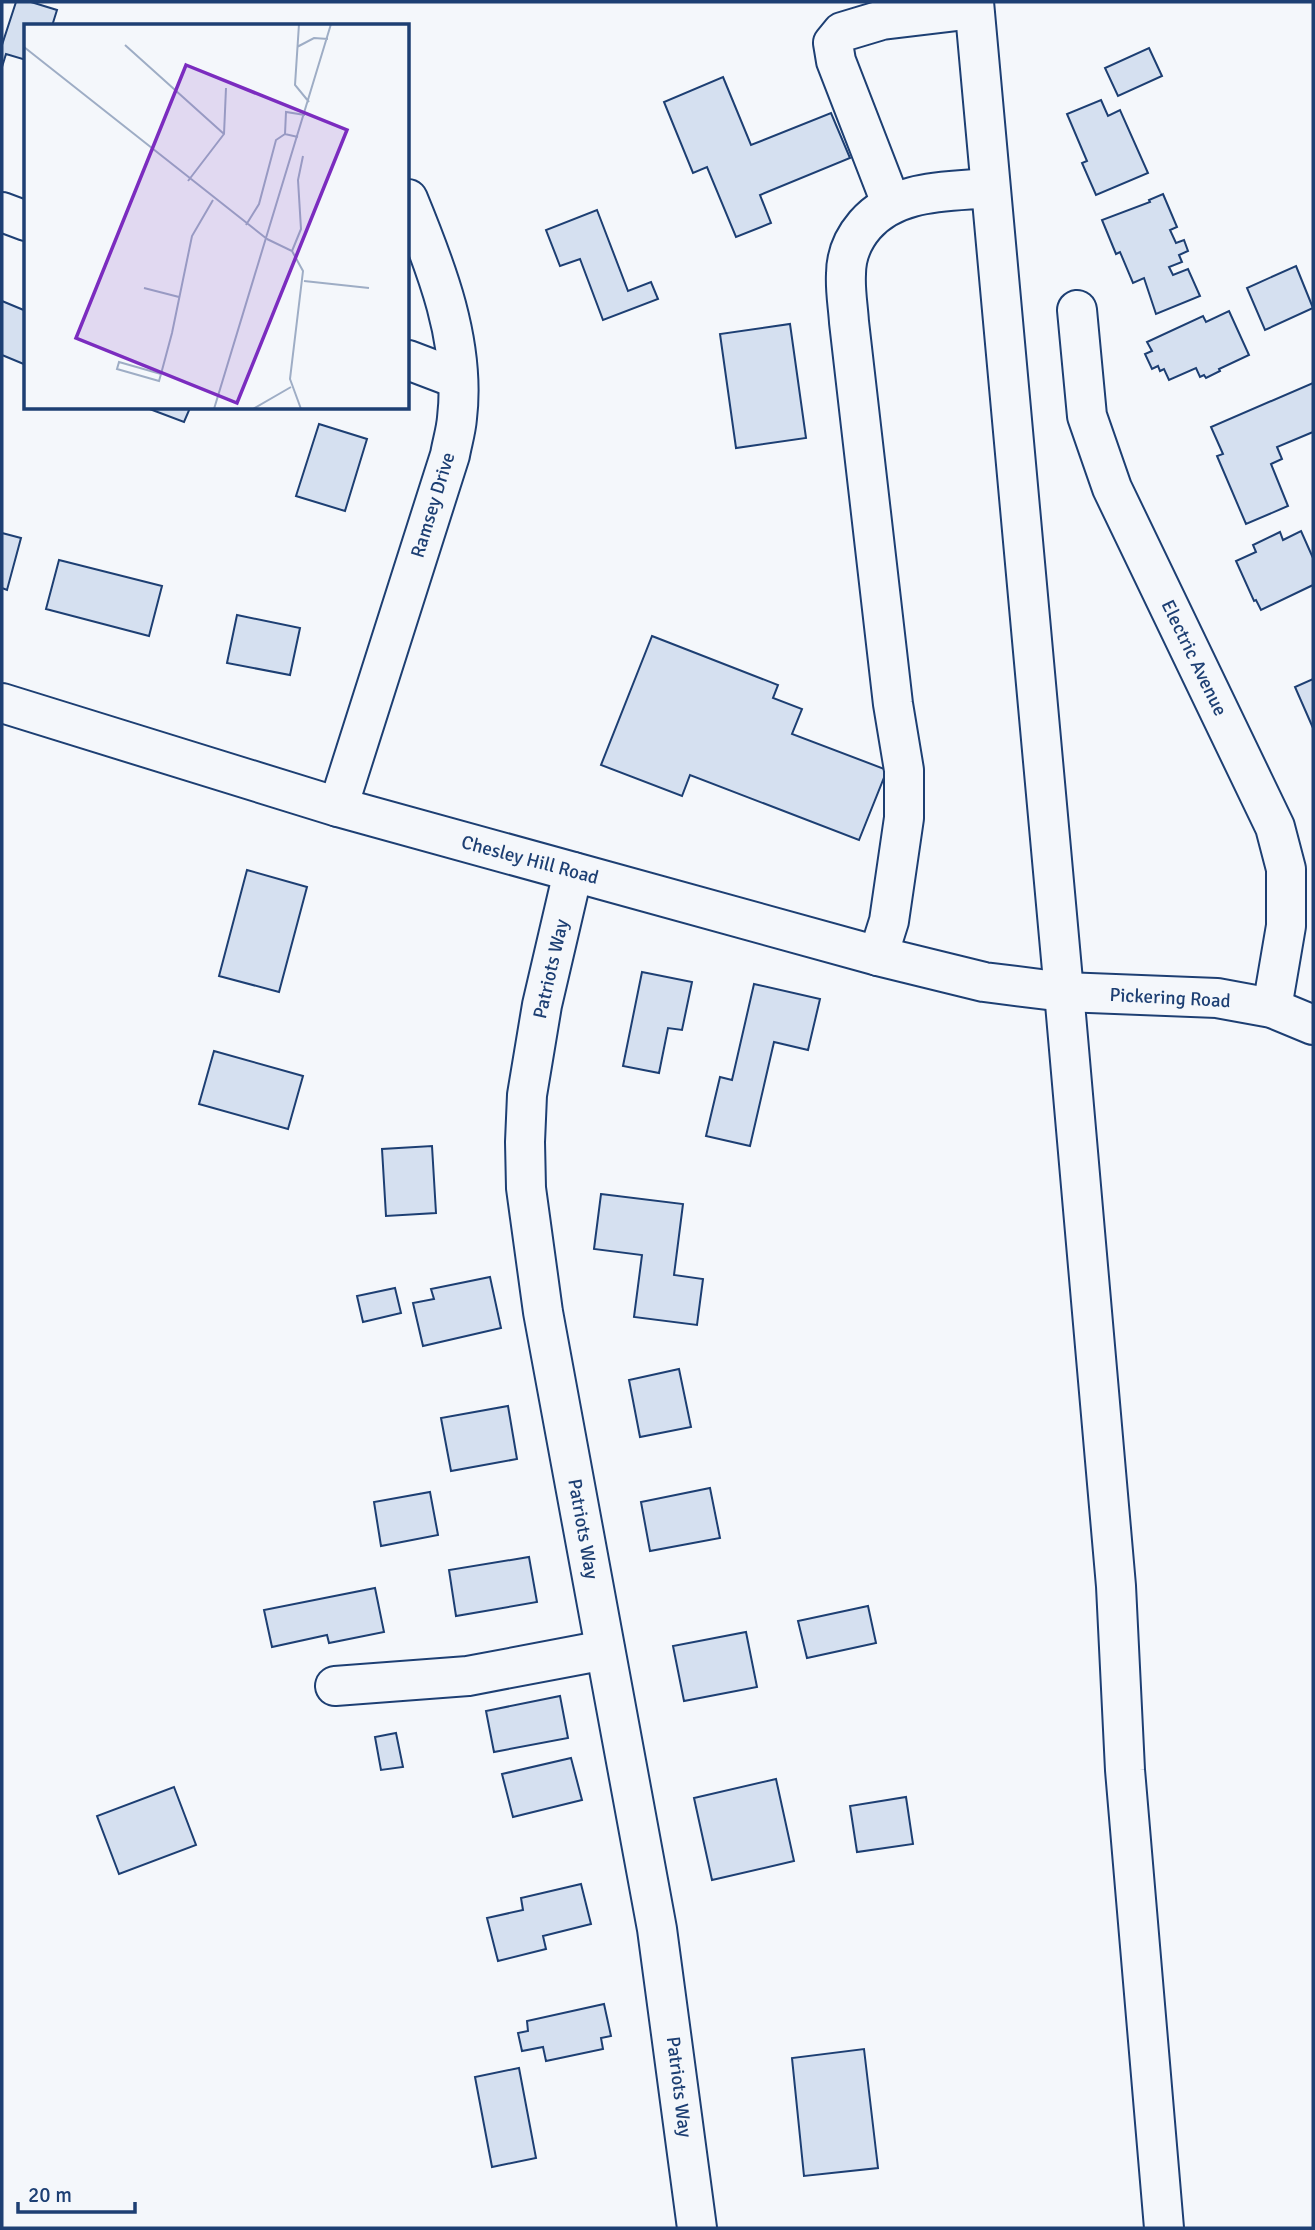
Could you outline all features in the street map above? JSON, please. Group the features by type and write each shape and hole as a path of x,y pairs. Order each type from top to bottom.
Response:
{"main road":[{"path":"891,203 835,61 833,43 842,33 882,20 974,6 1116,1586 1125,1770 1164,2228"},
{"path":"878,956 889,921 902,831 904,770 893,704 849,322 846,271 853,239 869,220 891,203 913,196 990,188"},
{"name":"Ramsey Drive","path":"338,807 450,455 457,418 458,379 451,328 440,285 410,204"},
{"path":"2,212 24,220"},
{"name":"Electric Avenue","path":"1077,310 1087,416 1112,488 1275,827 1286,869 1286,926 1272,1008"},
{"path":"410,361 458,379"},
{"name":"Chesley Hill Road","path":"2,703 338,807 878,956 984,982 1064,992"},
{"name":"Patriots Way","path":"573,872 542,1005 527,1095 526,1188 543,1312 657,1928 696,2228"},
{"name":"Pickering Road","path":"1064,992 1217,998 1272,1008 1313,1025"},
{"path":"335,1686 468,1676 606,1650"}],"building":[{"path":"16,2 31,2 57,10 53,24 24,24 24,59 6,54 2,67 2,45"},
{"path":"1149,48 1162,76 1118,96 1105,68"},
{"path":"723,77 751,145 831,113 850,158 760,195 771,223 736,237 707,167 693,173 664,102"},
{"path":"1101,100 1108,116 1120,110 1148,173 1096,195 1082,163 1087,161 1067,114"},
{"path":"1163,194 1177,227 1170,230 1176,243 1184,240 1188,251 1179,255 1182,262 1169,267 1173,275 1188,269 1200,296 1156,314 1144,278 1133,283 1120,252 1116,254 1102,220 1150,202 1149,200"},
{"path":"597,210 628,291 651,282 658,299 603,320 580,259 560,266 546,230"},
{"path":"1296,266 1313,308 1265,330 1247,288"},
{"path":"2,301 24,310 24,364 2,355"},
{"path":"1229,311 1249,355 1206,378 1204,375 1200,377 1196,368 1169,380 1164,369 1160,371 1158,366 1152,369 1145,354 1152,351 1147,342 1203,316 1206,322"},
{"path":"790,324 806,438 736,448 720,334"},
{"path":"1313,383 1313,432 1277,447 1282,459 1271,464 1288,506 1246,524 1217,456 1223,454 1211,427"},
{"path":"152,410 189,410 184,422"},
{"path":"319,424 367,439 345,511 296,496"},
{"path":"1301,531 1313,558 1313,585 1261,610 1256,600 1254,601 1236,561 1256,552 1253,545 1280,532 1283,540"},
{"path":"2,533 21,538 7,590 2,588"},
{"path":"59,560 162,586 149,636 46,609"},
{"path":"237,615 300,628 290,675 227,663"},
{"path":"652,636 778,685 773,698 802,709 792,734 887,770 859,840 690,775 682,796 601,765"},
{"path":"1313,679 1313,728 1295,687"},
{"path":"247,870 307,887 279,992 219,976"},
{"path":"642,972 692,982 682,1030 668,1028 659,1073 623,1066"},
{"path":"754,984 820,999 808,1050 774,1042 750,1146 706,1136 720,1077 732,1080"},
{"path":"214,1051 303,1076 288,1129 199,1104"},
{"path":"432,1146 436,1213 386,1216 382,1149"},
{"path":"601,1194 683,1204 674,1275 703,1279 697,1325 634,1317 642,1255 594,1249"},
{"path":"490,1277 501,1328 423,1346 413,1303 434,1299 431,1289"},
{"path":"395,1288 401,1313 363,1322 357,1296"},
{"path":"679,1369 691,1427 640,1437 629,1380"},
{"path":"508,1406 517,1459 451,1471 441,1418"},
{"path":"710,1488 720,1538 650,1551 641,1502"},
{"path":"430,1492 438,1535 381,1546 374,1502"},
{"path":"529,1557 537,1602 456,1616 449,1570"},
{"path":"375,1588 384,1632 329,1643 327,1635 272,1647 264,1610"},
{"path":"868,1606 876,1643 807,1658 798,1621"},
{"path":"746,1632 757,1687 684,1701 673,1646"},
{"path":"560,1696 568,1738 494,1752 486,1711"},
{"path":"396,1733 403,1767 381,1770 375,1737"},
{"path":"571,1758 582,1800 513,1817 502,1774"},
{"path":"776,1779 794,1861 712,1880 694,1798"},
{"path":"174,1787 196,1845 119,1874 97,1816"},
{"path":"906,1797 913,1844 857,1852 850,1806"},
{"path":"581,1884 591,1924 543,1936 546,1949 498,1961 487,1918 523,1910 521,1898"},
{"path":"604,2004 611,2036 601,2038 603,2049 546,2061 543,2047 522,2051 518,2033 528,2031 527,2021"},
{"path":"864,2049 878,2168 804,2176 792,2058"},
{"path":"519,2068 536,2158 492,2167 475,2077"}]}
